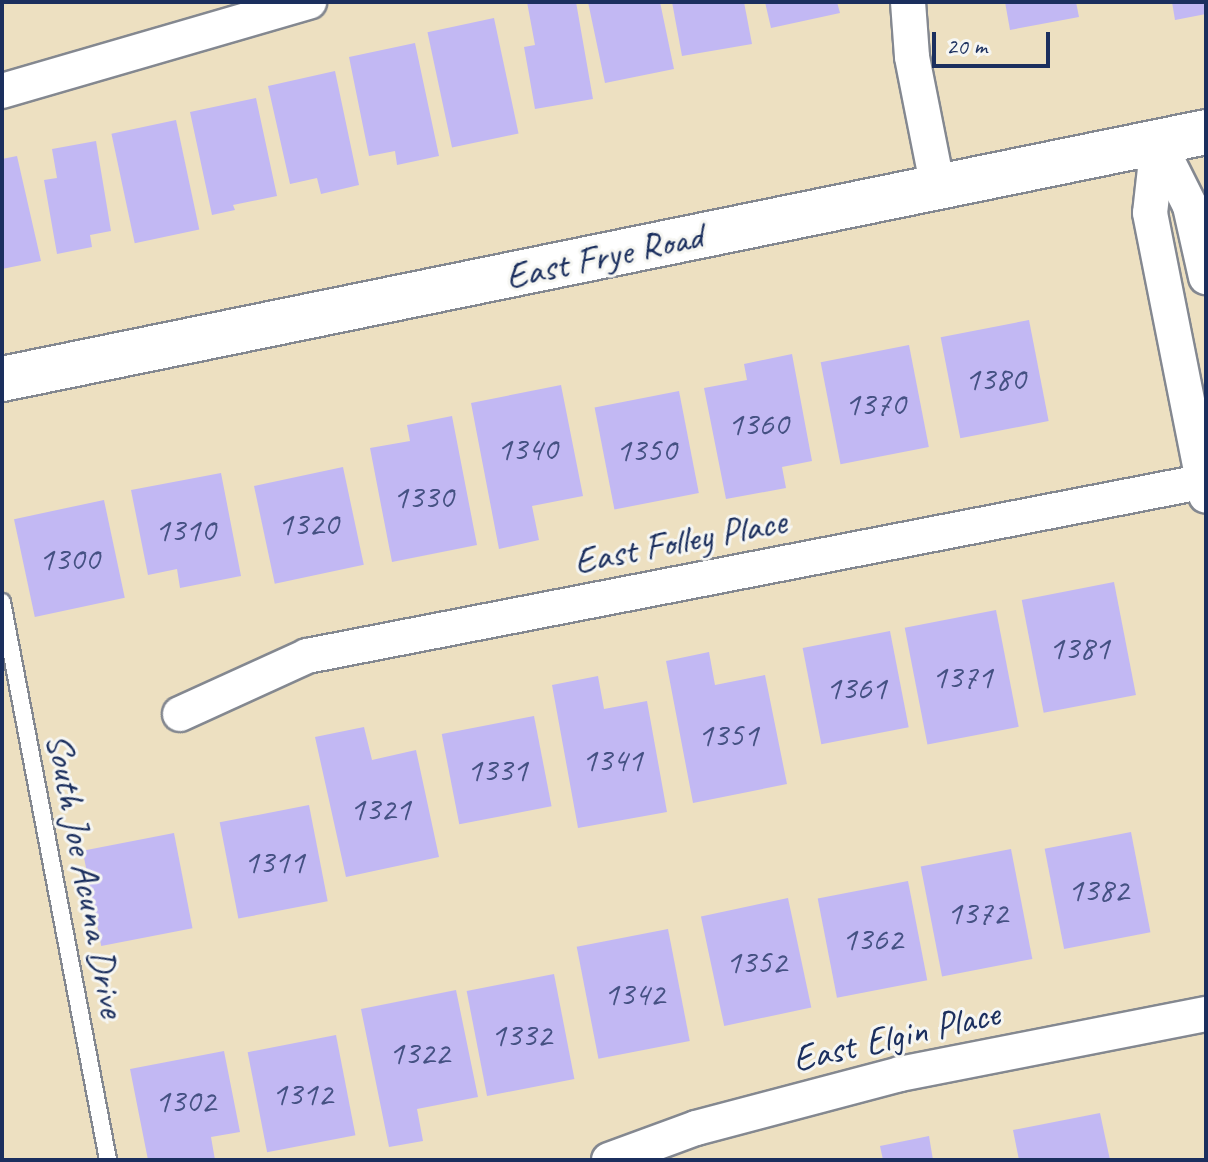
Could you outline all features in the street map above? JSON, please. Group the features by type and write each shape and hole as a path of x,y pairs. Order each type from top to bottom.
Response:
{"street":[{"path":"2,91 309,2"},
{"path":"908,2 912,57 938,188"},
{"name":"East Frye Road","path":"2,379 1206,132"},
{"path":"1158,142 1190,206 1206,277"},
{"path":"1158,142 1150,213 1205,486"},
{"name":"East Folley Place","path":"180,714 307,656 1205,486"},
{"name":"East Elgin Place","path":"609,1160 696,1128 900,1074 1206,1014"}],"lane":[{"name":"South Joe Acuna Drive","path":"2,602 108,1160"}],"building":[{"path":"527,2 576,2 593,99 535,109 524,47 535,45"},
{"path":"588,2 660,2 674,69 605,83"},
{"path":"672,2 744,2 752,44 682,56"},
{"path":"765,2 837,2 840,13 771,28"},
{"path":"1005,2 1076,2 1079,17 1010,30"},
{"path":"1172,2 1206,2 1206,14 1175,20"},
{"path":"494,18 519,133 452,148 427,32"},
{"path":"415,43 439,156 397,165 395,151 369,156 349,57"},
{"path":"335,71 359,185 321,194 317,178 290,184 268,86"},
{"path":"256,98 277,196 233,205 235,210 212,215 190,112"},
{"path":"176,120 199,230 135,243 111,134"},
{"path":"96,141 111,231 90,235 92,247 57,254 44,180 57,178 52,149"},
{"path":"17,156 41,261 2,269 2,159"},
{"path":"1029,320 1049,421 960,438 941,337"},
{"path":"909,345 929,447 840,464 821,362"},
{"path":"792,354 812,461 782,467 786,488 726,499 704,388 747,380 744,364"},
{"path":"561,385 583,496 532,506 539,540 499,549 471,403"},
{"path":"679,391 699,493 614,509 595,407"},
{"path":"452,416 477,545 392,562 370,448 410,441 407,425"},
{"path":"343,467 364,565 275,584 254,486"},
{"path":"221,473 241,576 180,588 177,569 148,575 131,490"},
{"path":"104,500 125,598 35,617 14,519"},
{"path":"1114,582 1136,695 1044,713 1022,600"},
{"path":"996,610 1019,727 927,745 905,628"},
{"path":"890,631 909,727 821,744 803,648"},
{"path":"709,652 715,685 765,675 787,784 693,803 666,661"},
{"path":"598,676 604,709 647,701 667,812 578,828 552,685"},
{"path":"534,716 552,806 459,824 442,734"},
{"path":"364,727 372,760 416,750 439,857 346,877 315,737"},
{"path":"309,805 328,901 238,919 220,822"},
{"path":"1131,832 1150,932 1064,949 1045,849"},
{"path":"174,833 193,928 101,946 83,851"},
{"path":"1011,849 1032,959 942,976 921,867"},
{"path":"908,881 927,980 837,998 818,899"},
{"path":"788,898 811,1008 724,1026 701,917"},
{"path":"668,929 690,1041 598,1059 577,947"},
{"path":"554,974 574,1079 487,1096 467,991"},
{"path":"456,990 478,1097 417,1109 423,1141 389,1147 361,1009"},
{"path":"336,1035 355,1135 267,1152 248,1052"},
{"path":"224,1051 240,1132 211,1137 215,1160 148,1160 130,1069"},
{"path":"1100,1113 1110,1160 1019,1160 1013,1130"},
{"path":"929,1136 933,1160 883,1160 880,1146"}]}
